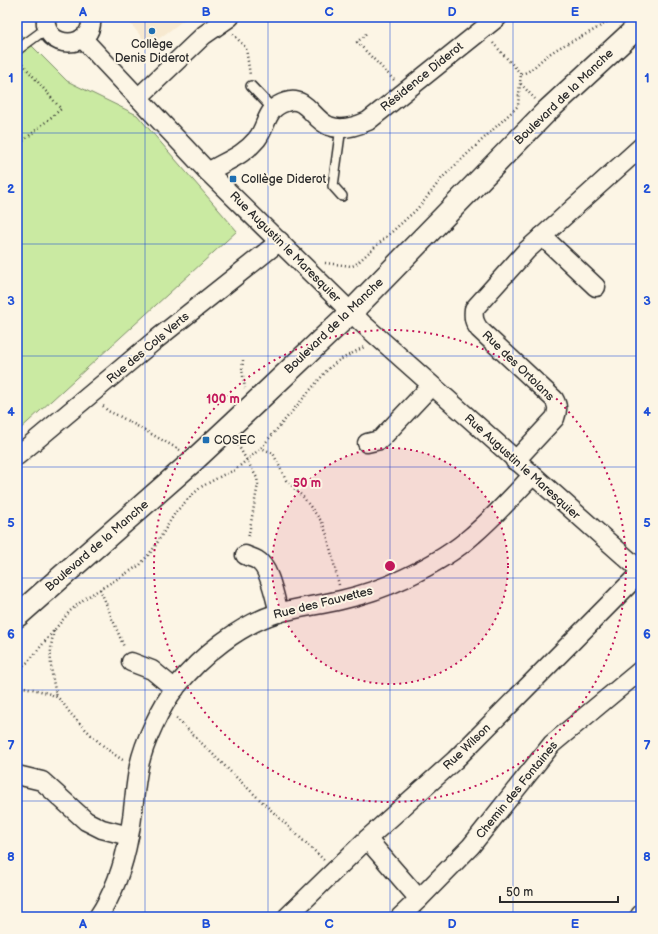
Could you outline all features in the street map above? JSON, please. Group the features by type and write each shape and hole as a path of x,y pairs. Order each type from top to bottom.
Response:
{"main road":[{"name":"Boulevard de la Manche","path":"17,616 193,461 253,405 350,312 546,112 641,24"}],"street":[{"path":"46,22 50,34 55,39 69,43 76,42 82,38 90,28 91,17"},
{"name":"Résidence Diderot","path":"273,109 294,100 307,107 324,124 329,126 341,127 359,125 368,120 498,17"},
{"path":"138,98 204,35 226,20"},
{"name":"Rue Augustin le Maresquier","path":"82,38 208,172 280,241 350,312 431,386 641,572"},
{"path":"208,172 220,164 240,155 251,146 263,129 267,118 273,109"},
{"name":"Rue des Ortolans","path":"515,461 555,418 558,411 557,405 554,399 479,329 473,316 474,309 527,250 641,147"},
{"path":"542,236 596,287"},
{"name":"Rue des Cols Verts","path":"17,456 153,342 280,241"},
{"path":"367,442 380,440 431,386"},
{"name":"Rue des Fauvettes","path":"98,917 112,891 123,863 129,836 139,766 150,732 175,689 200,662 228,639 262,619 279,613 342,600 383,588 406,578 452,551 473,535 532,476"},
{"path":"245,555 258,560 265,568 279,613"},
{"name":"Rue Wilson","path":"287,917 367,839 455,760 641,572"},
{"path":"131,662 152,670 175,689"},
{"name":"Chemin des Fontaines","path":"400,917 420,899 471,846 552,744 641,670"},
{"path":"17,775 42,781 86,821 102,830 129,836"},
{"path":"367,839 420,899"}],"lane":[{"path":"17,50 46,22"},
{"path":"251,86 273,109"},
{"path":"341,127 333,186 342,196"}],"path":[{"path":"521,74 529,71 553,51 601,26 612,17"},
{"path":"226,20 246,48 251,86"},
{"path":"311,272 322,263 352,266 358,264 415,211 442,178 518,106 521,74 482,30"},
{"path":"366,34 357,42 405,91"},
{"path":"17,58 61,109 17,146"},
{"path":"520,83 546,112"},
{"path":"17,670 28,662 74,607 84,599 140,565 154,548 175,513 188,498 201,487 235,470 248,460 261,448 329,368 359,349 368,346"},
{"path":"243,360 242,370 248,398 253,405"},
{"path":"96,391 100,402 108,411 185,452 193,461"},
{"path":"234,439 258,478 245,555"},
{"path":"261,448 273,453 286,480 303,497 322,522 327,535 342,600"},
{"path":"100,589 131,662"},
{"path":"55,628 50,644 50,658 54,685 58,698 72,715 115,755 139,766"},
{"path":"17,686 38,690 58,698"},
{"path":"164,706 238,779 335,870"}],"shaded area":[{"name":"Collège Denis Diderot","path":"125,17 188,17 149,46"}],"green space":[{"path":"17,31 67,81 137,115 237,231 17,432"}],"place":[{"name":"Collège Denis Diderot","path":"152,31"},
{"name":"Collège Diderot","path":"233,179"},
{"name":"COSEC","path":"206,440"}]}
